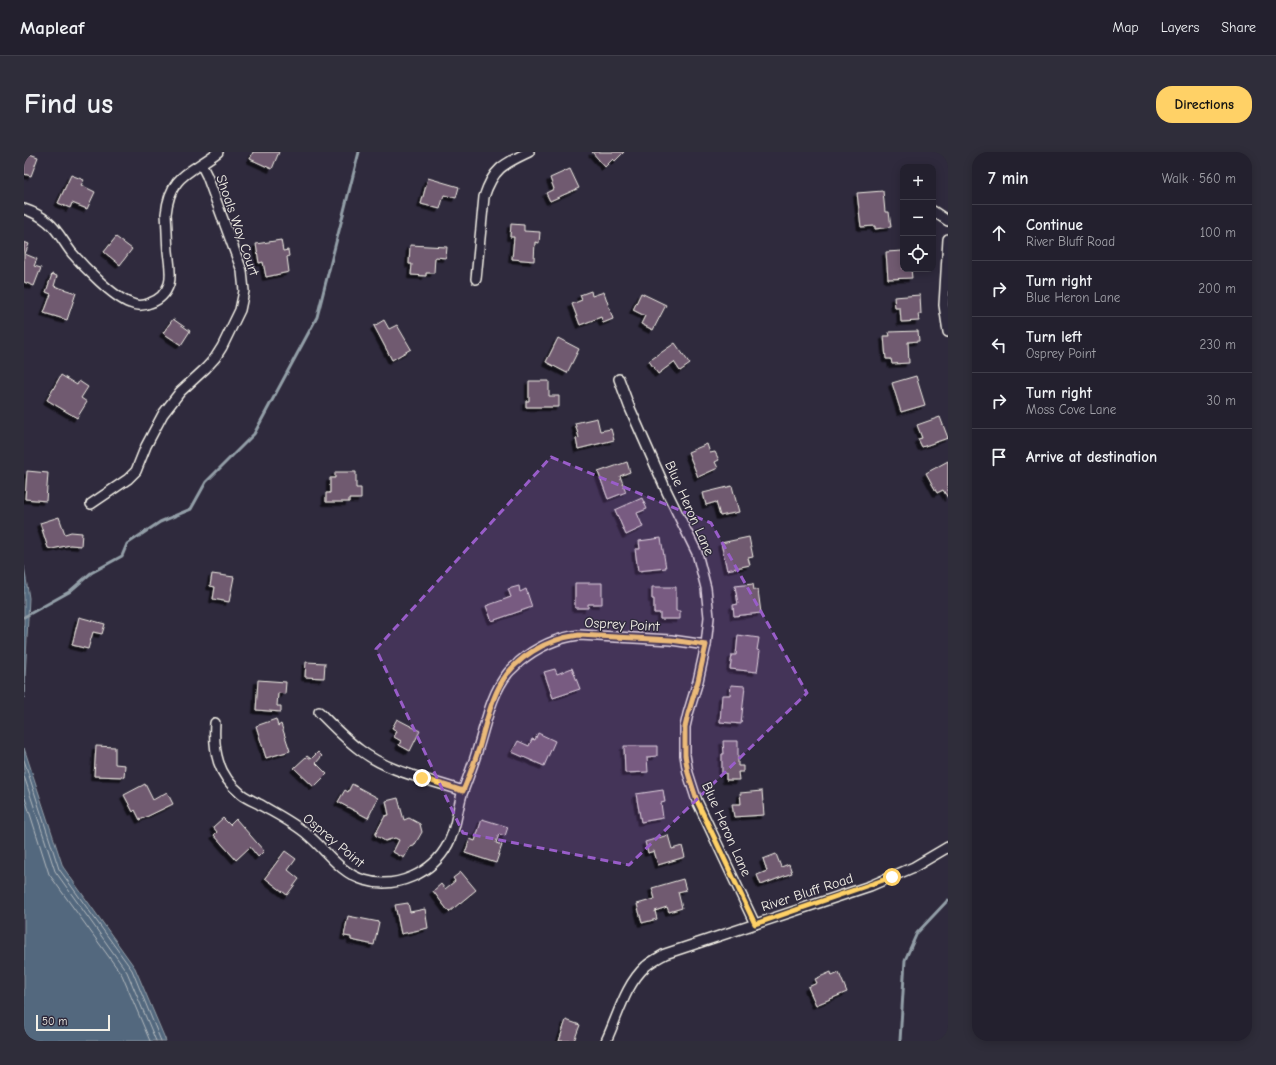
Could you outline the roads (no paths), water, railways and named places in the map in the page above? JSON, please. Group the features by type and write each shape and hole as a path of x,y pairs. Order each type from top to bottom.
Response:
{"street":[{"path":"24,209 33,212 49,223 87,269 121,298 134,305 148,304 154,302 162,296 166,291 170,280 166,214 169,197 173,188 185,173 218,152"},
{"path":"476,279 484,197 487,188 503,165 512,159 529,152"},
{"name":"Shoals Way Court","path":"91,504 128,479 136,471 146,446 164,414 180,392 215,358 240,310 244,290 242,271 207,176 201,164"},
{"path":"936,213 948,221"},
{"path":"948,238 944,305 948,332"},
{"name":"Blue Heron Lane","path":"619,379 628,406 667,492 697,553 706,588 709,617 706,645 685,727 685,755 688,773 697,801 755,924"},
{"name":"Osprey Point","path":"215,723 214,740 217,757 222,771 234,787 242,794 296,825 347,872 363,880 381,883 401,881 411,878 430,867 448,844 463,791 478,749 488,714 499,687 508,672 525,657 538,648 556,640 579,635 671,640 706,645"},
{"path":"319,712 360,751 370,757 404,772 463,791"},
{"name":"River Bluff Road","path":"606,1041 629,989 640,972 665,954 870,886 921,863 948,847"}],"water":[{"path":"24,566 29,598 24,698"},
{"path":"24,748 63,867 135,968 166,1041 24,1041"}],"waterway":[{"path":"24,617 69,592 91,573 122,556 127,544 160,522 191,509 206,482 254,434 317,317 359,152"},
{"path":"900,1041 905,960 917,933 948,900"}]}
